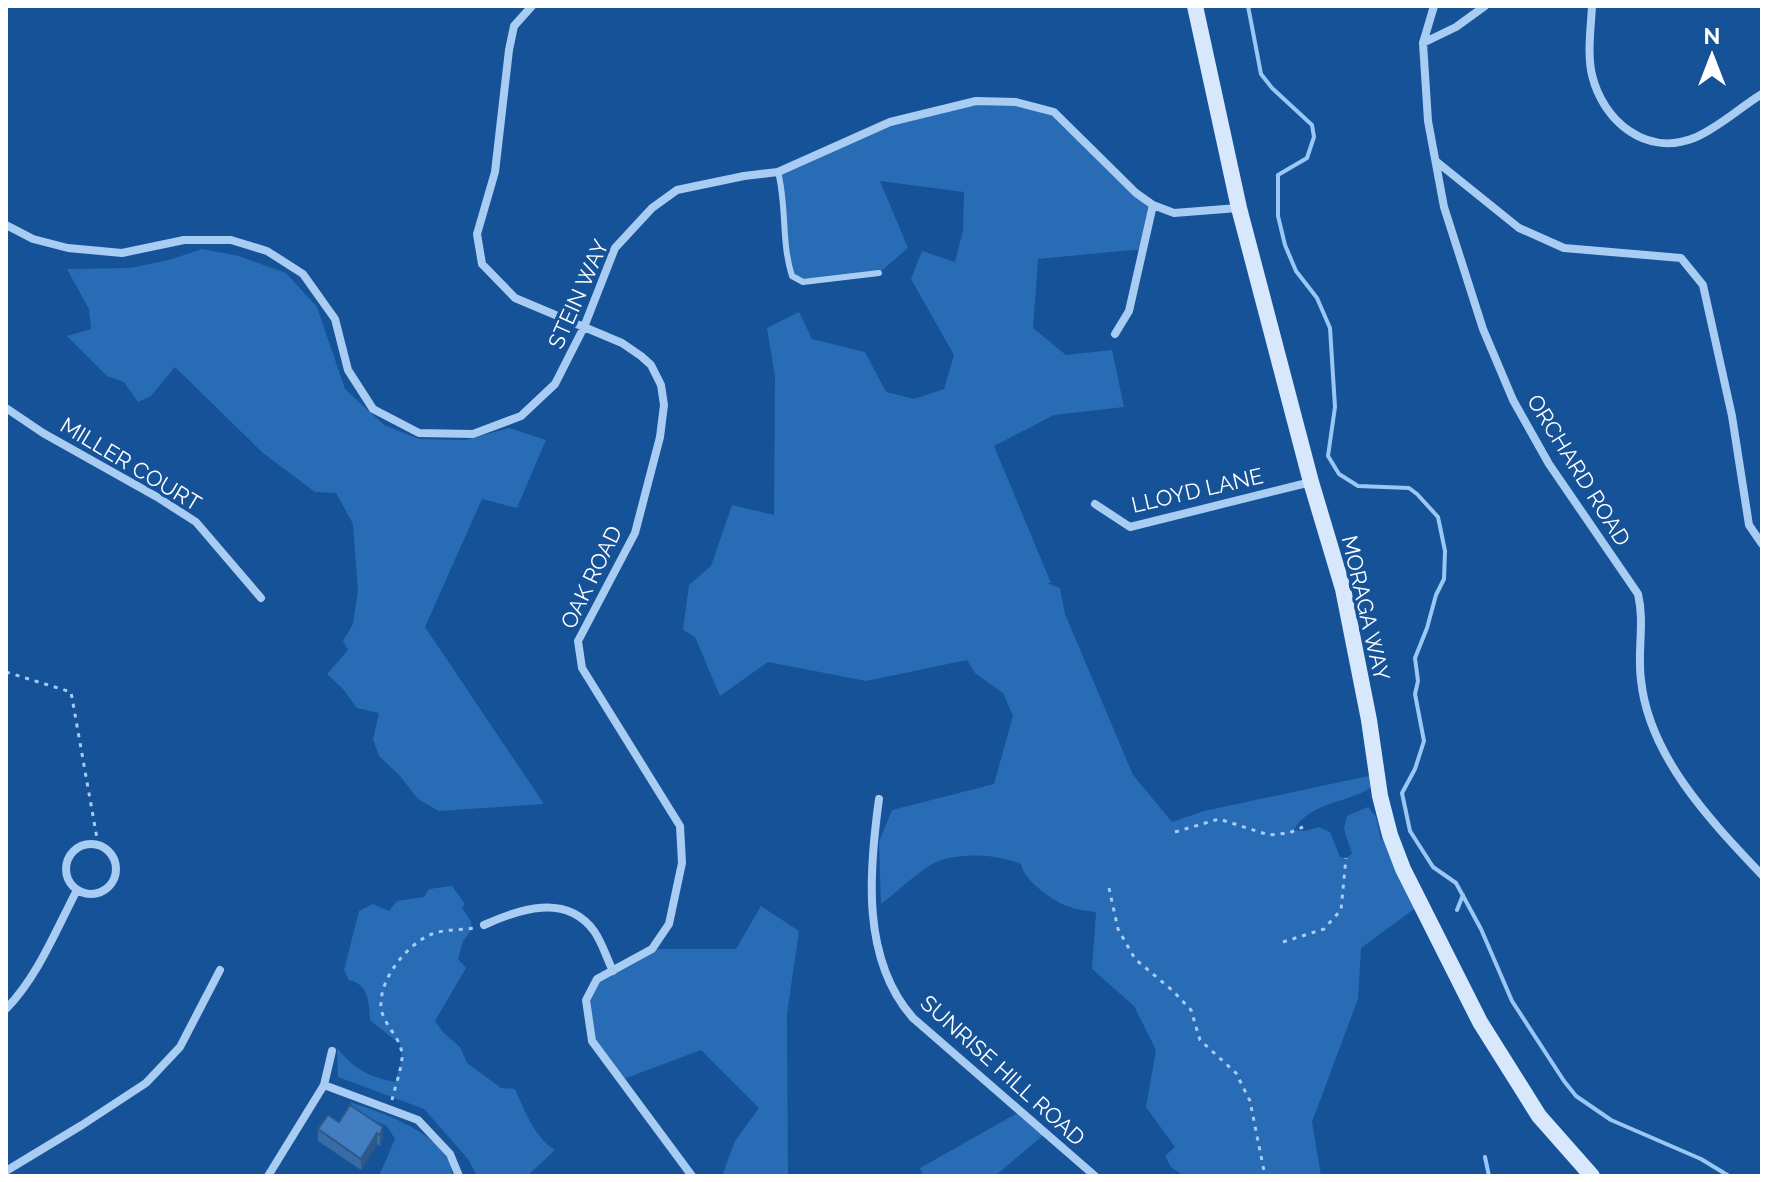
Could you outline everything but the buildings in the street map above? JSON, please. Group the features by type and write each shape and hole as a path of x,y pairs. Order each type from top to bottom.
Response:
{"main road":[{"name":"MORAGA WAY","path":"1195,6 1239,208 1311,482 1343,589 1369,720 1380,796 1390,835 1403,869 1480,1022 1539,1116 1592,1176"}],"street":[{"name":"OAK ROAD","path":"532,6 514,26 495,172 477,234 478,251 482,264 515,298 622,343 651,365 661,385 664,405 660,437 635,533 578,641 582,668 680,826 682,863 669,924 652,949 597,979 586,1000 592,1041 692,1176"},
{"name":"ORCHARD ROAD","path":"1434,6 1423,43 1428,121 1444,207 1478,316 1513,400 1549,464 1638,594 1642,612 1641,680 1661,747 1690,792 1762,875"},
{"path":"1423,43 1456,27 1485,6"},
{"path":"1592,6 1592,74 1606,109 1625,130 1646,141 1672,144 1693,138 1762,94"},
{"name":"STEIN WAY","path":"7,227 33,239 68,248 122,253 184,240 231,240 267,251 303,274 335,319 348,370 373,409 419,433 473,434 521,416 555,384 584,327 615,248 652,208 677,190 778,172 890,122 976,101 1016,102 1054,112 1136,193 1153,205 1174,213 1239,208"},
{"path":"1437,161 1519,228 1564,248 1681,258 1703,285 1732,416 1749,525 1762,544"},
{"path":"1115,334 1129,311 1153,205"},
{"name":"MILLER COURT","path":"6,408 43,433 196,522 261,598"},
{"name":"LLOYD LANE","path":"1095,504 1130,527 1311,482"},
{"name":"SUNRISE HILL ROAD","path":"879,799 871,859 872,903 877,943 901,1004 913,1018 1095,1176"},
{"path":"98,844 114,858 113,881 108,888 93,894 77,890 66,877 67,859 78,846 98,844"},
{"path":"6,1009 17,998 35,969 77,890"},
{"path":"484,925 510,913 537,906 572,911 594,931 613,971"},
{"path":"6,1171 146,1083 180,1047 220,970"},
{"path":"268,1176 324,1085 332,1051"},
{"path":"324,1085 391,1108 425,1125 454,1160 459,1176"}],"lane":[{"path":"778,172 783,192 786,257 792,276 803,282 879,273"}],"path":[{"path":"6,672 71,692 98,844"},
{"path":"1175,832 1219,819 1269,835 1289,833 1303,827"},
{"path":"1283,942 1324,929 1341,910 1346,858"},
{"path":"1109,888 1118,929 1135,959 1191,1010 1200,1040 1236,1073 1250,1101 1265,1176"},
{"path":"391,1108 402,1059 400,1044 381,1009 383,989 391,973 417,942 433,933 484,925"}],"shaded area":[{"path":"976,101 1016,102 1054,112 1153,205 1143,249 1038,259 1033,328 1066,355 1112,350 1124,407 1054,415 994,446 1051,583 1047,583 1060,588 1065,614 1133,775 1172,822 1204,811 1373,775 1370,788 1318,809 1300,821 1294,830 1319,827 1330,832 1340,857 1346,858 1352,854 1344,829 1347,816 1368,807 1376,817 1381,840 1390,835 1421,904 1361,948 1358,999 1312,1122 1321,1176 1184,1176 1171,1167 1165,1156 1175,1147 1146,1107 1156,1050 1134,1006 1092,969 1096,912 1064,905 1048,896 1027,877 1021,864 979,856 946,859 923,870 881,904 879,842 892,810 994,784 1013,716 1003,693 975,673 967,660 866,681 768,662 720,696 695,637 683,630 689,585 711,566 732,505 774,515 775,377 767,328 799,312 812,339 865,352 886,392 914,399 944,389 954,355 911,279 922,251 955,262 963,230 964,192 880,181 908,248 879,273 803,282 792,276 778,172 890,122"},
{"path":"202,249 239,256 286,273 317,307 345,389 384,425 419,439 466,440 509,428 546,440 517,508 482,499 425,627 544,804 439,811 418,799 379,756 373,739 379,713 357,708 327,674 348,650 343,641 353,624 358,590 353,524 336,493 315,492 263,453 175,367 151,396 138,402 124,382 107,376 67,336 91,329 89,309 67,269 130,268"},
{"path":"452,886 465,904 462,908 471,921 472,929 463,941 458,959 466,968 435,1021 460,1047 467,1063 501,1088 515,1089 536,1131 555,1150 527,1176 477,1176 468,1159 424,1109 338,1077 337,1048 363,1071 395,1082 402,1059 400,1044 370,1020 364,990 349,980 344,970 359,911 373,904 389,911 397,901 424,897 429,889"},
{"path":"761,906 799,931 787,1014 788,1176 722,1176 735,1141 759,1108 701,1050 621,1080 592,1041 586,1000 597,979 652,949 736,949"},
{"path":"350,1102 396,1119 428,1138 441,1149 449,1162 452,1176 379,1176 395,1139 387,1126 355,1112"},
{"path":"1021,1111 1046,1133 995,1176 923,1176 920,1168"}],"waterway":[{"path":"1248,6 1261,74 1312,125 1314,137 1307,158 1278,175 1278,216 1296,271 1317,298 1330,328 1335,407 1328,456 1339,474 1358,486 1409,488 1417,494 1438,517 1445,551 1444,579 1415,658 1418,681 1415,694 1424,741 1415,769 1402,793 1410,831 1433,867 1456,883 1481,929 1512,1001 1576,1096 1611,1120 1701,1159 1729,1176"},
{"path":"1457,910 1463,895"},
{"path":"1485,1157 1489,1176"}]}
